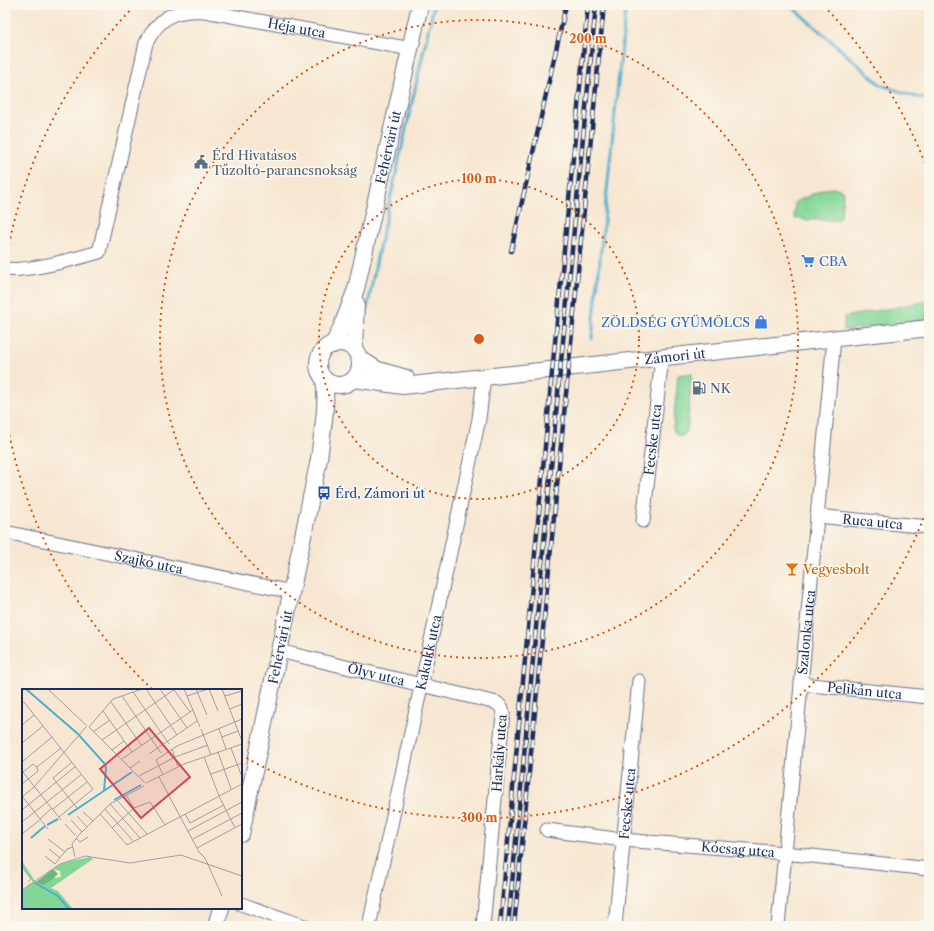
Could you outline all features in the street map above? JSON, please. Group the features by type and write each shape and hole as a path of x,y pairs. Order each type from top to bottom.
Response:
{"main road":[{"name":"Fehérvári út","path":"333,345 356,289 420,5"},
{"name":"Fehérvári út","path":"356,289 357,354"},
{"name":"Zámori út","path":"349,382 402,386 929,328"},
{"path":"344,344 357,354 359,370 349,382 333,384 324,379 320,373 319,359 327,348 333,345 344,344"},
{"name":"Zámori út","path":"357,354 378,370 408,378 420,384"},
{"name":"Fehérvári út","path":"242,829 319,460 326,403 324,379"},
{"name":"Fehérvári út","path":"319,460 336,404 349,382"},
{"path":"216,926 221,909"}],"street":[{"name":"Héja utca","path":"178,8 205,11 411,49"},
{"path":"5,269 10,270 41,266 99,252 146,43 152,31 159,23 178,8"},
{"name":"Szalonka utca","path":"778,926 834,339"},
{"name":"Fecske utca","path":"643,521 662,358"},
{"name":"Kakukk utca","path":"369,926 479,419 484,377"},
{"name":"Ruca utca","path":"817,516 929,527"},
{"name":"Szajkó utca","path":"5,532 292,592"},
{"name":"Ölyv utca","path":"279,650 497,703"},
{"name":"Fecske utca","path":"615,926 639,681"},
{"name":"Pelikán utca","path":"801,684 929,697"},
{"name":"Harkály utca","path":"483,926 503,714 502,708 497,703"},
{"name":"Kócsag utca","path":"547,830 624,840 785,853 929,869"},
{"path":"242,904 304,926"}],"green space":[{"path":"824,189 840,189 843,193 841,217 838,220 804,220 801,218 796,219 794,217 795,202"},
{"path":"929,301 929,320 844,330 844,317"},
{"path":"692,373 687,431 684,435 679,436 675,433 673,428 678,375"}],"waterway":[{"path":"366,315 378,253 434,5"},
{"path":"592,338 626,5"},
{"path":"790,5 881,85 916,97 929,99"}],"railway":[{"path":"511,251 566,5"},
{"path":"500,926 588,5"},
{"path":"508,926 596,5"},
{"path":"514,926 604,5"}],"place":[{"name":"Érd Hivatásos Tűzoltó-parancsnokság","path":"201,162"},
{"name":"CBA","path":"808,261"},
{"name":"ZÖLDSÉG GYÜMÖLCS","path":"761,322"},
{"name":"NK","path":"699,388"},
{"name":"Érd, Zámori út","path":"324,493"},
{"name":"Vegyesbolt","path":"792,569"}]}
